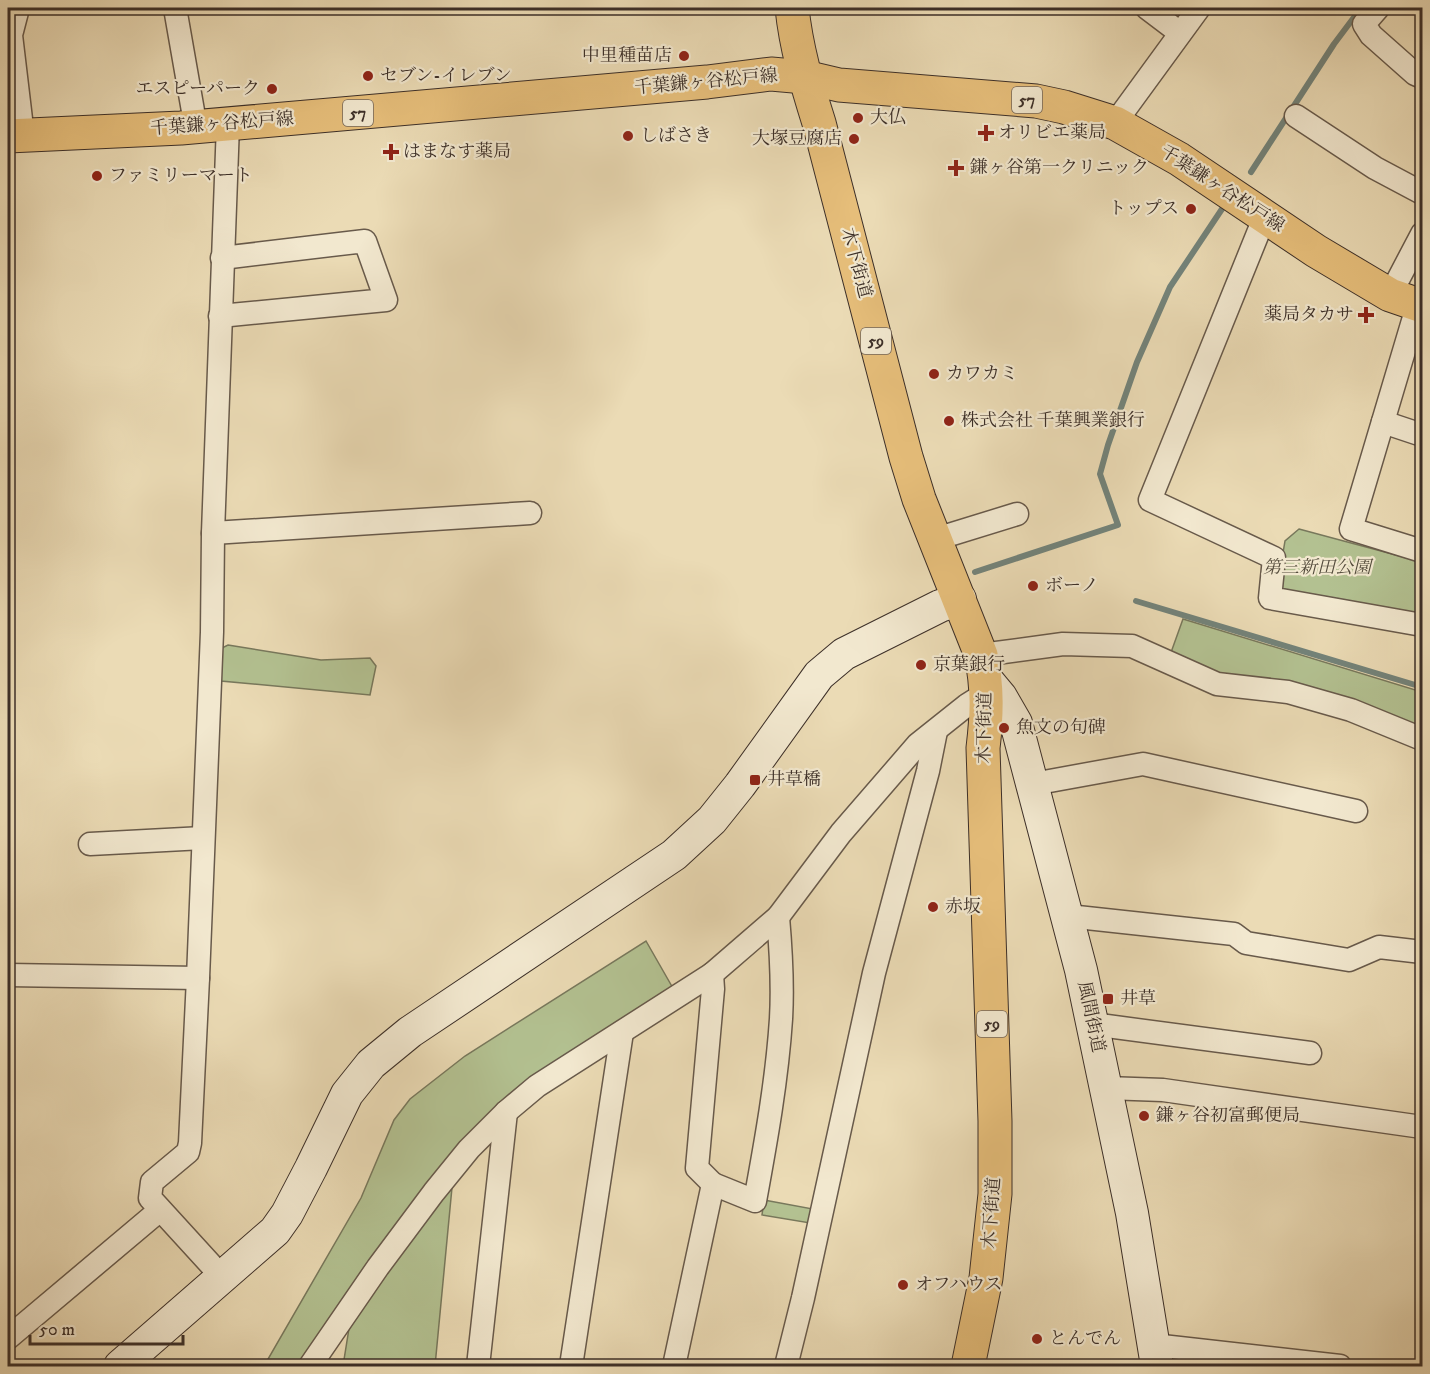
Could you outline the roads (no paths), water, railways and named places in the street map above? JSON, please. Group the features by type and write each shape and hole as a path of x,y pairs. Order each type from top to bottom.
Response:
{"main road":[{"name":"木下街道","path":"792,8 796,41 805,77 906,457 919,499 960,599 985,676 983,748 995,1121 995,1194 986,1278 968,1366"},
{"name":"千葉鎌ヶ谷松戸線","path":"15,136 228,124 707,82 771,74 805,77 839,85 1036,101 1115,123 1179,159 1316,251 1410,302"}],"street":[{"path":"15,136 11,35 18,8"},
{"path":"175,8 193,111"},
{"path":"1147,8 1180,33"},
{"path":"1115,123 1199,8"},
{"path":"1378,8 1364,24 1371,35 1415,74 1422,77"},
{"path":"1296,116 1375,168 1422,194"},
{"path":"223,1278 150,1198 152,1182 188,1152 190,1143 212,632 213,533 228,124"},
{"path":"1244,202 1150,500 1274,558 1270,598 1422,625"},
{"path":"1422,234 1410,302 1383,422 1350,529 1422,551"},
{"path":"220,316 386,300 365,241 222,258"},
{"path":"1383,422 1422,435"},
{"path":"213,533 530,513"},
{"path":"936,539 1017,514"},
{"path":"120,1366 275,1231 312,1168 347,1094 371,1064 410,1032 674,855 712,820 819,675 844,654 940,606 960,599"},
{"path":"310,1366 378,1267 469,1149 506,1112 537,1086 712,974 778,917 845,828 918,744 967,705 985,676 1063,644 1132,646 1217,684 1288,692 1351,710 1422,739"},
{"name":"風間街道","path":"985,676 1016,723 1068,916 1132,1214 1155,1356"},
{"path":"786,1366 804,1298 874,973 928,771 936,731"},
{"path":"1033,784 1143,764 1356,811"},
{"path":"90,844 203,838"},
{"path":"1068,916 1234,934 1246,943 1349,960 1379,947 1422,952"},
{"path":"712,974 713,989 697,1168 713,1184 755,1201 769,1125 781,1017 781,953 778,917"},
{"path":"8,975 198,978"},
{"path":"1092,1024 1310,1053"},
{"path":"571,1366 621,1032"},
{"path":"1106,1088 1163,1090 1422,1127"},
{"path":"478,1366 506,1112"},
{"path":"674,1366 713,1184"},
{"path":"8,1338 160,1210"},
{"path":"1155,1356 1340,1366"}],"waterway":[{"path":"1251,172 1334,44 1361,8"},
{"path":"975,572 1118,525 1100,474 1108,445 1137,362 1170,287 1224,206"},
{"path":"1136,601 1422,687"}],"place":[{"name":"中里種苗店","path":"684,56"},
{"name":"セブン-イレブン","path":"368,76"},
{"name":"エスピーパーク","path":"272,89"},
{"name":"大仏","path":"858,118"},
{"name":"オリビエ薬局","path":"986,133"},
{"name":"しばさき","path":"628,136"},
{"name":"大塚豆腐店","path":"854,139"},
{"name":"はまなす薬局","path":"391,152"},
{"name":"鎌ヶ谷第一クリニック","path":"956,168"},
{"name":"ファミリーマート","path":"97,176"},
{"name":"トップス","path":"1191,209"},
{"name":"薬局タカサ","path":"1366,315"},
{"name":"カワカミ","path":"934,374"},
{"name":"株式会社 千葉興業銀行","path":"949,421"},
{"name":"ボーノ","path":"1033,586"},
{"name":"京葉銀行","path":"921,665"},
{"name":"魚文の句碑","path":"1004,728"},
{"name":"井草橋","path":"755,780"},
{"name":"赤坂","path":"933,907"},
{"name":"井草","path":"1108,999"},
{"name":"鎌ヶ谷初富郵便局","path":"1144,1116"},
{"name":"オフハウス","path":"903,1285"},
{"name":"とんでん","path":"1037,1339"}],"park label":[{"name":"第三新田公園","path":"1317,568"}]}
